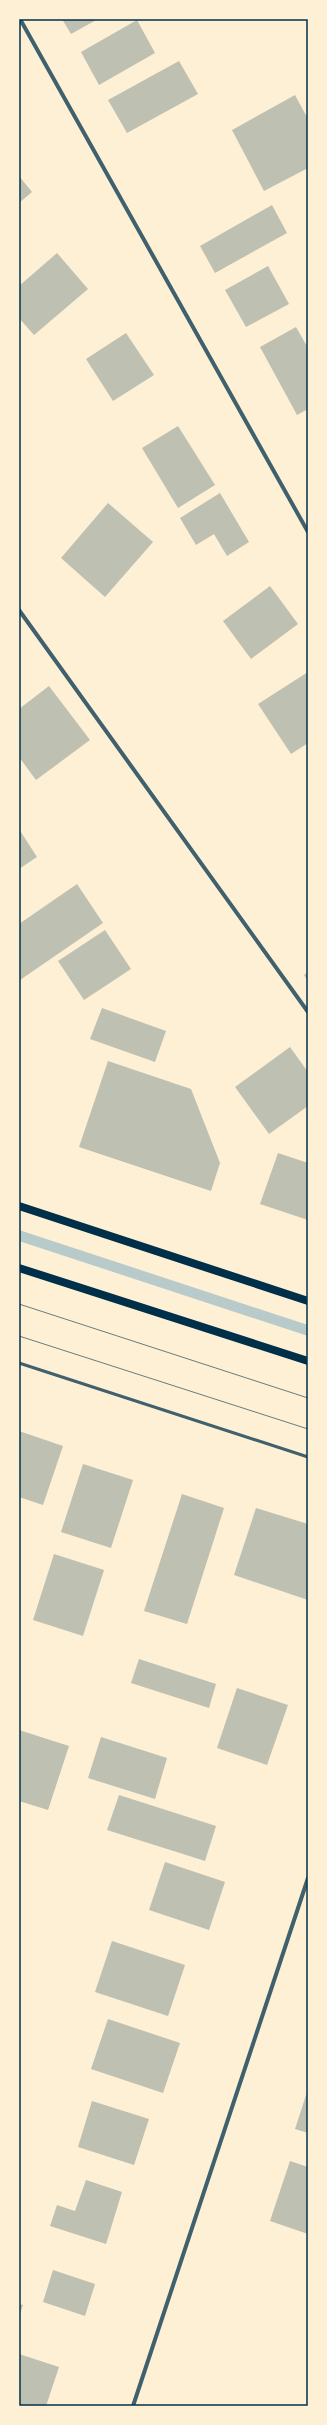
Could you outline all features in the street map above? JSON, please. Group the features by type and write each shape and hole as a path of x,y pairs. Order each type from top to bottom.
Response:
{"main road":[{"path":"19,1206 308,1301"},
{"path":"20,1270 308,1361"}],"street":[{"path":"20,19 308,532"},
{"path":"19,610 308,1012"},
{"path":"133,2406 308,1878"}],"lane":[{"path":"19,1363 308,1457"}],"shaded area":[{"path":"19,1230 308,1325 308,1336 19,1241"}],"building":[{"path":"62,19 98,19 71,34"},
{"path":"137,20 155,53 99,85 81,52"},
{"path":"179,61 198,94 127,133 108,100"},
{"path":"295,95 308,119 308,168 264,191 232,130"},
{"path":"19,176 32,192 19,203"},
{"path":"272,205 287,233 215,273 200,246"},
{"path":"57,253 88,289 34,335 19,318 19,286"},
{"path":"268,266 289,304 246,327 225,290"},
{"path":"296,327 308,348 308,409 297,415 260,347"},
{"path":"126,333 154,375 113,401 86,359"},
{"path":"178,426 215,485 178,508 142,448"},
{"path":"220,493 249,542 227,556 214,534 196,545 180,518"},
{"path":"108,503 153,542 105,597 61,558"},
{"path":"270,586 298,624 251,659 223,621"},
{"path":"308,672 308,743 291,754 258,704"},
{"path":"49,686 90,740 36,780 19,757 19,709"},
{"path":"19,829 37,857 19,869"},
{"path":"77,884 103,923 20,980 19,924"},
{"path":"105,930 131,969 84,1000 58,961"},
{"path":"308,972 308,981 304,975"},
{"path":"102,1008 166,1031 155,1062 90,1039"},
{"path":"290,1047 308,1072 308,1106 269,1134 235,1087"},
{"path":"108,1061 191,1089 220,1163 211,1191 79,1147"},
{"path":"278,1153 308,1163 308,1220 260,1204"},
{"path":"19,1431 63,1446 43,1505 19,1497"},
{"path":"83,1464 133,1480 111,1548 61,1532"},
{"path":"182,1494 224,1508 187,1624 144,1611"},
{"path":"256,1508 308,1524 308,1600 234,1575"},
{"path":"54,1554 104,1570 83,1636 33,1620"},
{"path":"139,1659 216,1684 209,1708 131,1683"},
{"path":"237,1688 288,1705 267,1765 217,1748"},
{"path":"19,1730 69,1746 48,1810 19,1801"},
{"path":"101,1737 167,1758 155,1799 88,1778"},
{"path":"119,1795 216,1826 205,1861 107,1830"},
{"path":"165,1862 225,1882 209,1930 149,1910"},
{"path":"112,1941 185,1965 168,2016 95,1992"},
{"path":"108,2019 180,2043 163,2093 91,2069"},
{"path":"308,2089 308,2133 295,2129"},
{"path":"92,2101 149,2119 134,2165 78,2147"},
{"path":"290,2161 308,2167 308,2234 270,2221"},
{"path":"86,2180 122,2192 106,2244 50,2226 57,2205 75,2211"},
{"path":"53,2270 95,2284 85,2316 43,2302"},
{"path":"19,2304 23,2305 19,2316"},
{"path":"19,2354 59,2367 46,2406 19,2406"}],"tram line":[{"path":"19,1304 308,1398"},
{"path":"19,1336 308,1429"}]}
